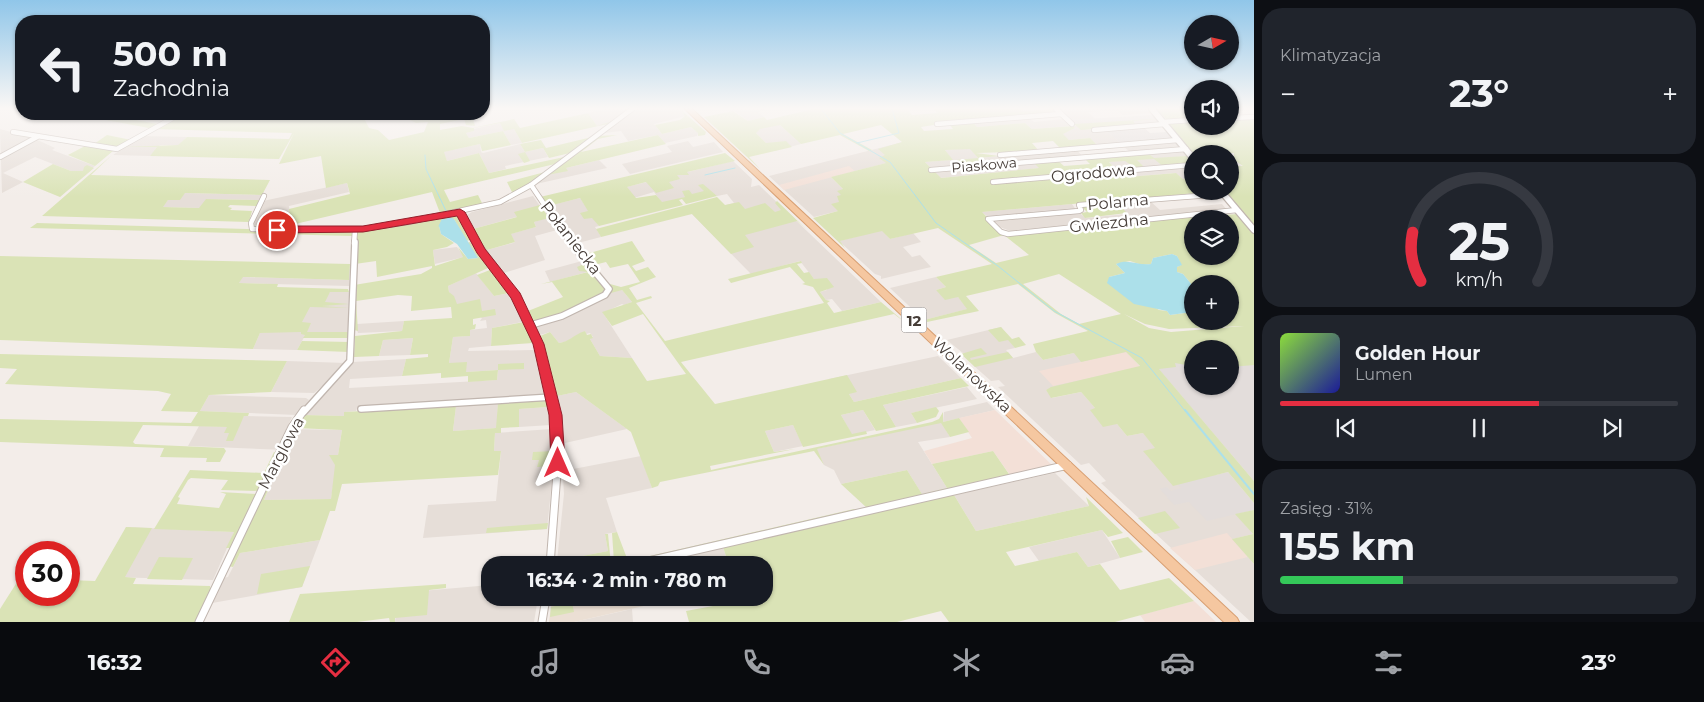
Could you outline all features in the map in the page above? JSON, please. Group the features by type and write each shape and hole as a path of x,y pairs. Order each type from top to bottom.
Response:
{"main road":[{"name":"Wolanowska","path":"718,138 1233,622"}],"street":[{"path":"0,157 35,138"},
{"path":"44,138 117,149 137,138"},
{"path":"264,196 251,223 252,229 355,230 460,212 506,201 594,138"},
{"path":"1000,155 1178,140 1184,147"},
{"name":"Piaskowa","path":"931,170 1184,149"},
{"name":"Ogrodowa","path":"993,182 1184,166"},
{"name":"Połaniecka","path":"531,185 556,224 608,285 609,291 562,316 531,325"},
{"name":"Polarna","path":"990,219 1079,211 1081,210 1080,205 1184,196"},
{"path":"1229,200 1237,210"},
{"path":"460,212 474,240 492,267 513,291 531,325 542,354 552,397 559,447 551,556"},
{"path":"1239,212 1254,230"},
{"name":"Gwiezdna","path":"990,219 988,220 1002,232 1008,234 1184,216"},
{"name":"Marglowa","path":"199,622 292,427 313,399 345,369 350,360 355,230"},
{"path":"361,410 552,397"},
{"path":"670,556 1068,465"},
{"path":"542,622 545,606"}],"shaded area":[{"path":"0,138 33,138 55,148 52,150 95,166 84,176 35,157 3,173 23,182 2,193"},
{"path":"138,138 186,138 179,145 160,145 150,156 113,155"},
{"path":"507,138 519,138 522,143 511,145"},
{"path":"626,138 643,138 628,141"},
{"path":"661,138 688,138 665,143"},
{"path":"761,138 794,138 801,144 774,151"},
{"path":"1067,138 1089,138 1069,140"},
{"path":"1089,138 1115,138 1121,143 1098,146"},
{"path":"1115,138 1171,138 1172,140 1122,144"},
{"path":"688,141 693,147 714,142 723,152 630,174 622,164 672,152 667,146"},
{"path":"1175,141 1180,148 1130,152 1122,145"},
{"path":"903,142 885,157 880,158 887,163 831,177 843,189 838,211 814,217 769,176"},
{"path":"480,144 481,152 483,153 520,144 525,152 543,148 548,157 505,166 506,169 489,173 479,153 447,161 443,152"},
{"path":"970,148 978,158 1076,149 1083,157 983,164 957,160 962,166 932,169 925,162 952,160 945,150"},
{"path":"1182,150 1184,156 1155,159 1164,167 1117,170 1109,162 1153,158 1148,153"},
{"path":"599,160 607,168 536,184 554,171"},
{"path":"733,161 752,179 751,187 759,185 881,302 842,311 832,299 826,300 820,292 827,290 823,279 814,279 800,261 751,274 692,214 734,203 727,194 717,196 710,191 662,203 654,192 627,200 618,189"},
{"path":"1033,162 1040,168 940,178 933,171"},
{"path":"849,166 855,171 784,190 779,185"},
{"path":"1184,167 1184,179 1175,173 1115,178 1109,172"},
{"path":"347,183 349,192 289,206 290,219 260,226 252,224 263,201"},
{"path":"185,193 261,195 261,198 259,200 207,199 200,208 162,207 168,200"},
{"path":"533,196 557,230 535,236 545,260 504,273 487,250 515,242 510,234 536,227 534,222 540,220 534,212 473,229 467,215"},
{"path":"580,198 599,226 595,227 601,237 574,244 556,221 558,218 548,206"},
{"path":"1150,201 1160,210 1222,204 1227,210 1184,210 1184,214 1013,232 997,226 992,220 1078,212 1086,218 1126,214 1118,204"},
{"path":"1072,204 1076,210 990,218 981,212"},
{"path":"882,230 890,239 913,233 921,242 903,247 912,257 920,255 931,267 881,279 881,276 875,274 839,241"},
{"path":"457,247 464,257 435,264 433,250"},
{"path":"582,261 591,271 550,282 545,271"},
{"path":"476,273 494,296 509,293 523,319 522,322 492,328 491,346 469,348 468,351 534,350 546,396 357,408 356,411 345,412 344,416 304,415 353,362 406,359 402,376 350,379 349,388 497,380 498,370 466,372 449,363 453,337 469,336 470,330 487,328 486,320 480,321 482,318 456,304 449,292 448,286"},
{"path":"242,277 349,280 349,286 239,283"},
{"path":"936,277 946,287 936,290 958,297 968,309 924,320 890,288"},
{"path":"619,289 632,302 622,304 603,313 632,358 600,356 590,339 593,337 590,333 586,334 585,331 569,341 559,343 550,332 540,335 535,325"},
{"path":"330,292 349,292 348,333 307,332 297,350 253,349 260,333 276,331"},
{"path":"404,321 402,331 358,333 357,330 357,324"},
{"path":"1001,327 1015,348 1006,350 1013,358 1036,352 1043,360 1074,353 1126,352 1140,367 1046,390 1052,398 1081,392 1096,409 1091,410 1117,424 1127,436 1143,433 1175,444 1254,503 1254,510 1236,514 1253,534 1233,539 1254,564 1254,622 1251,622 1101,483 1106,481 1089,463 1081,465 998,387 1005,386 999,380 991,381 974,366 969,358 947,340"},
{"path":"1254,327 1254,481 1134,340"},
{"path":"413,338 410,355 379,356 383,340"},
{"path":"1126,352 1140,367 1053,386 1039,371"},
{"path":"938,356 961,378 854,402 849,394 829,379"},
{"path":"287,361 346,363 340,371 314,393 271,392"},
{"path":"967,387 977,399 911,413 917,423 896,427 883,405"},
{"path":"576,392 627,429 565,443 557,396"},
{"path":"209,395 306,398 309,400 297,415 200,411"},
{"path":"987,402 995,410 943,422 944,412"},
{"path":"498,403 497,428 453,431 456,406"},
{"path":"548,407 551,425 519,427 519,409"},
{"path":"863,410 875,430 852,435 841,415"},
{"path":"995,410 1053,466 1010,475 993,451 932,464 924,451 972,438 959,418"},
{"path":"244,416 292,417 286,429 342,430 331,499 264,500 285,450 188,446 199,426 238,427"},
{"path":"941,422 950,437 918,442 947,488 922,494 907,470 841,484 834,470 824,465 816,449"},
{"path":"793,425 803,446 774,452 765,431"},
{"path":"552,429 553,471 547,529 423,538 428,505 496,501 501,451 494,451 495,433"},
{"path":"641,456 652,488 606,498 617,532 605,534 608,551 582,556 558,556 564,494 563,477 569,475 568,470"},
{"path":"1228,472 1254,503 1254,510 1207,521 1189,502 1174,505 1160,489 1167,487 1171,491 1181,488 1178,484"},
{"path":"1055,473 1089,506 976,531 954,495"},
{"path":"126,527 234,532 213,580 111,577"},
{"path":"1102,530 1120,558 1088,567 1077,552 1039,561 1029,547"},
{"path":"1227,533 1248,557 1195,570 1170,548"},
{"path":"320,540 302,587 212,603 223,578 228,577 240,553"},
{"path":"723,547 726,556 683,556"},
{"path":"481,586 481,606 537,606 534,622 395,622 399,593"},
{"path":"1194,601 1216,622 1145,622 1140,615"},
{"path":"551,606 644,606 574,622 549,622"},
{"path":"632,609 633,622 574,622"}],"green space":[{"path":"103,138 131,140 114,148 94,144"},
{"path":"186,138 291,138 279,159 150,156 157,147 124,147 178,145"},
{"path":"292,138 387,138 389,140 398,138 507,138 511,145 478,152 482,151 480,144 444,152 447,161 479,153 489,173 569,156 506,199 513,194 507,182 545,172 555,164 444,190 450,202 478,195 483,205 388,224 440,213 432,192 278,228 252,226 252,224 254,226 290,219 289,209 350,194 347,183 326,188 321,156 279,164"},
{"path":"519,138 544,138 522,143"},
{"path":"591,138 574,152 549,158 543,148 525,152 520,144 541,140 546,148"},
{"path":"595,138 603,138 598,139 581,152 644,138 661,138 666,144 566,168 568,171 547,175"},
{"path":"727,138 761,138 766,143 786,141 792,147 749,157 760,169"},
{"path":"794,138 827,138 801,144"},
{"path":"845,138 850,138 872,150 869,151"},
{"path":"897,138 1067,138 1069,140 1090,138 1098,146 1061,149 1053,141 1032,143 1039,151 976,153 999,156 978,158 970,149 945,150 953,160 925,162 941,178 1039,168 1033,162 1057,160 1064,166 1090,164 1085,159 1148,153 1154,158 1184,156 1184,165 1164,167 1154,159 1137,160 1145,168 1134,166 1125,161 1109,162 1117,170 1108,171 1115,178 1176,173 1184,179 1184,194 982,212 987,217 985,219 996,229 1002,234 1009,236 1184,218 1184,265 1239,265 1239,215 1254,234 1254,365 1239,366 1239,340 1184,340 1184,365 1175,363 1176,367 1159,369 1254,481 1254,503 1228,472 1173,486 1143,451 1155,448 1143,433 1127,436 1117,424 1103,427 1090,410 1095,408 1081,392 1051,398 1046,390 1051,387 1140,366 1126,352 1081,362 1074,353 1043,360 1036,352 1033,344 1088,331 1055,313 1018,284 966,296 979,311 927,322 924,320 967,309 958,297 945,300 936,290 946,287 936,277 992,264 938,228 890,239 882,231 840,241 845,248 813,218 838,211 831,204 839,202 837,196 841,195 837,191 843,189 831,177 886,163 879,158 885,155 878,149 902,142","holes":["1004,235 1029,255 996,263 969,245","1059,274 1121,314 1079,324 1061,314 1023,284"]},
{"path":"1181,138 1254,138 1254,225 1233,200 1239,200 1239,166 1243,166 1239,163 1239,145 1186,145"},
{"path":"85,146 113,151 95,166 68,155"},
{"path":"525,152 530,161 524,163 518,154"},
{"path":"725,153 735,161 687,172 689,175 677,175 680,179 669,182 674,188 656,193 646,182 627,187 636,198 656,195 662,202 685,197 682,191 689,190 692,194 704,191 698,185 703,184 717,196 686,204 682,199 679,200 683,205 599,226 592,218 584,219 580,213 588,211 580,198 549,206 551,210 549,211 540,197"},
{"path":"112,155 91,175 270,180 262,195 185,193 180,200 168,200 163,207 199,208 206,199 259,200 257,206 230,205 228,207 232,208 230,210 252,211 249,222 42,216"},
{"path":"978,158 983,164 962,166 956,160"},
{"path":"53,164 71,171 83,171 87,165 94,168 60,197 23,182"},
{"path":"717,197 725,205 739,202 745,209 765,203 775,212 781,210 775,203 777,201 807,230 797,221 745,235 754,247 731,254 692,214 601,237 596,229"},
{"path":"1118,204 1127,213 1085,218 1081,213 1087,212 1082,207"},
{"path":"540,205 549,218 534,222 536,227 511,234 515,242 487,250 490,258 470,226 473,229 517,217 514,212"},
{"path":"453,215 458,217 470,240 466,241 454,219 439,226 441,234 454,243 447,247 433,250 435,266 463,257 458,247 468,259 478,258 467,243 470,242 488,268 448,286 449,292 454,296 457,304 480,299 482,311 495,309 496,315 473,319 473,325 476,324 475,329 470,330 470,336 453,337 449,363 467,362 466,372 498,370 497,380 468,382 468,376 441,378 441,373 402,376 406,359 428,357 428,354 410,355 413,338 383,340 379,356 354,357 355,336 402,331 404,321 452,318 451,307 411,311 412,296 398,295 356,301 358,331 354,330 354,285 421,274 432,268 432,266 377,277 376,261 355,264 357,232"},
{"path":"37,223 350,232 352,236 30,228"},
{"path":"632,241 645,261 632,266 636,271 648,267 656,277 629,288 637,300 651,296 652,298 636,303 665,341 824,303 813,287 802,284 805,283 790,267 731,283 728,279 801,261 802,263 797,264 804,273 809,272 814,279 827,278 834,287 820,292 826,300 830,301 827,303 834,313 881,302 907,324 894,314 681,362 715,404 847,375 857,392 849,394 854,402 961,378 969,386 883,405 896,427 876,431 863,410 841,415 852,434 866,431 867,434 803,447 793,425 765,431 774,452 795,449 710,466 711,470 932,422 939,419 943,412 943,422 959,418 969,432 950,437 941,423 817,449 824,465 814,451 660,482 658,486 652,488 631,432 576,392 557,396 540,336 550,332 559,343 585,331 587,335 591,334 593,338 590,339 600,356 632,358 647,381 686,374 643,314 612,326 602,312 632,302 622,290 611,293 610,284 621,287 640,282 628,264 610,268 606,262 594,265 574,244 577,243 586,254"},
{"path":"0,256 350,264 349,280 243,277 239,283 278,284 277,287 348,289 349,292 330,292 325,302 349,304 322,306 349,308 310,307 302,322 311,323 307,332 351,332 349,338 303,338 305,335 301,334 301,332 260,333 253,349 0,340"},
{"path":"584,264 607,288 602,294 585,305 534,322 528,311 563,297 552,282 541,284 588,272 579,271 577,267"},
{"path":"490,270 509,293 494,296 477,275"},
{"path":"524,322 533,343 491,346 492,328"},
{"path":"1001,327 1012,339 1019,337 1026,345 1015,348 1008,340 999,342 988,330"},
{"path":"302,341 350,342 350,350 348,358 345,365 340,371 346,362 349,352 297,350"},
{"path":"981,348 987,354 970,358 971,360 1008,352 1013,358 975,367 961,354"},
{"path":"0,354 287,361 271,392 209,395 200,411 249,413 248,416 244,416 233,441 226,441 229,433 224,433 227,427 143,425 133,442 135,444 224,448 226,451 220,462 206,462 207,458 160,457 164,448 0,442 0,419 191,423 198,412 161,411 171,394 158,391 5,384 17,369 0,368"},
{"path":"524,363 524,369 498,370 498,364"},
{"path":"547,400 548,407 519,409 519,427 501,428 501,433 495,433 494,451 501,451 498,475 342,484 335,511 330,511 320,540 240,553 233,567 228,566 267,483 271,483 264,500 331,499 335,465 329,455 338,455 342,430 296,428 294,432 292,431 304,415 344,416 344,412 456,406 453,431 496,428 498,403"},
{"path":"936,407 939,411 936,417 917,423 911,413"},
{"path":"554,451 553,466 537,467 539,460 532,460 533,452"},
{"path":"993,451 1011,477 867,508 841,484 907,470 922,494 947,488 932,464"},
{"path":"274,452 276,453 259,491 221,490 228,480 191,478 178,497 180,498 177,504 219,508 226,494 220,492 257,494 232,548 226,548 234,532 154,529 190,470 264,473"},
{"path":"954,495 976,531 1089,506 1086,497 1123,533 1108,537 1102,530 1006,552 1015,566 1077,552 1088,567 1100,564 1120,590 1169,578 1194,601 1115,622 949,622 941,611 897,622 689,622 686,611 713,606 773,606 773,556 726,556 723,547 868,512"},
{"path":"854,509 858,510 658,556 650,556"},
{"path":"1254,510 1254,564 1232,539 1253,534 1235,514"},
{"path":"1165,511 1180,528 1155,534 1138,518"},
{"path":"548,523 547,529 486,533 487,528"},
{"path":"126,527 152,528 125,577 136,578 133,584 210,586 211,590 196,622 0,622 0,609 15,585 15,606 80,606 80,580 95,581"},
{"path":"617,532 626,556 614,556 612,533"},
{"path":"605,534 608,534 610,556 582,556 608,551"},
{"path":"1128,537 1143,552 1120,558 1111,541"},
{"path":"159,557 193,558 182,580 147,579"},
{"path":"310,566 302,587 257,594 261,574"},
{"path":"446,584 446,588 429,590 427,615 395,618 395,622 390,622 389,618 357,622 289,622 300,594"},
{"path":"573,606 574,612 550,617 551,607"}],"water":[{"path":"450,217 454,219 478,258 468,259 457,244 441,234 439,226 442,220"},
{"path":"1172,254 1177,256 1182,265 1177,267 1177,272 1184,275 1184,313 1170,315 1167,311 1134,304 1107,283 1109,277 1125,273 1116,264 1129,262 1151,264 1153,258"}],"waterway":[{"path":"849,138 857,143"},
{"path":"857,143 878,138"},
{"path":"857,143 890,162 936,223 998,266 1054,311 1142,358 1186,412"},
{"path":"425,155 426,169 447,213"},
{"path":"705,175 735,168"},
{"path":"439,226 442,220 448,216"},
{"path":"1185,410 1254,494"}],"route":[{"path":"277,230 363,229 460,212 474,240 492,267 516,296 531,325 542,354 552,397 559,443 558,463"}]}
